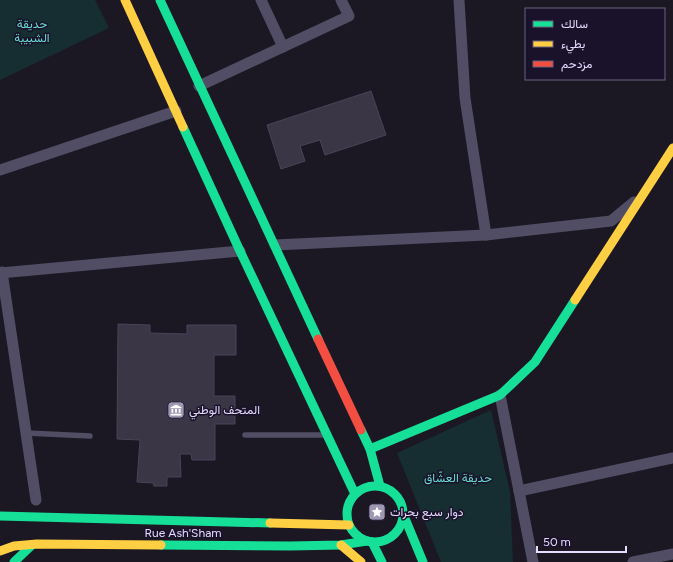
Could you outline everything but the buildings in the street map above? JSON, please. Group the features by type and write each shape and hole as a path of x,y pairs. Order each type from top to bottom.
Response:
{"main road":[{"path":"125,0 240,252 354,494"},
{"path":"160,0 370,449 380,486"},
{"path":"370,449 500,395 535,362 673,148"},
{"path":"404,516 402,525 397,533 390,539 381,542 370,542 360,538 353,532 349,525 347,509 354,494 362,489 371,486 380,486 392,491 400,500 404,516 423,562"},
{"name":"Rue Ash'Sham","path":"0,516 349,525"},
{"path":"370,542 382,562"},
{"name":"Rue Ash'Sham","path":"0,551 14,546 36,544 341,545 370,542"},
{"path":"14,562 32,545"},
{"path":"341,545 361,562"}],"street":[{"path":"261,0 283,47"},
{"path":"200,86 349,16 341,0"},
{"path":"460,0 465,98 486,235"},
{"path":"0,170 176,111"},
{"path":"275,245 486,235 611,220 641,196"},
{"path":"36,500 1,272 240,252"},
{"path":"500,395 533,562"},
{"path":"519,491 673,458"},
{"path":"633,562 673,554"}],"lane":[{"path":"26,433 90,436"},
{"path":"245,436 327,435"}],"green space":[{"name":"حديقة الشبيبة","path":"0,0 95,0 109,28 0,80"},
{"name":"حديقة العشّاق","path":"491,410 510,492 513,562 441,562 397,453"}],"traffic: fast":[{"path":"160,0 318,339"},
{"path":"183,127 355,494"},
{"path":"370,449 500,395 535,362 575,300"},
{"path":"361,430 370,449 380,486"},
{"path":"369,486 381,486 391,490 399,498 403,508 403,514 403,520 399,530 391,538 381,542 369,542 359,538 351,530 347,520 347,508 351,498 359,490 369,486"},
{"path":"0,516 270,523"},
{"path":"404,516 423,562"},
{"path":"161,545 290,546 341,545 367,541"},
{"path":"372,542 382,562"},
{"path":"14,562 32,545"}],"traffic: slow":[{"path":"125,0 183,127"},
{"path":"575,300 673,148"},
{"path":"270,523 349,525"},
{"path":"0,551 14,546 37,544 161,545"},
{"path":"341,545 361,562"}],"traffic: jam":[{"path":"318,339 361,430"}],"place":[{"name":"المتحف الوطني","path":"176,410"},
{"name":"دوار سبع بحرات","path":"377,512"}]}
